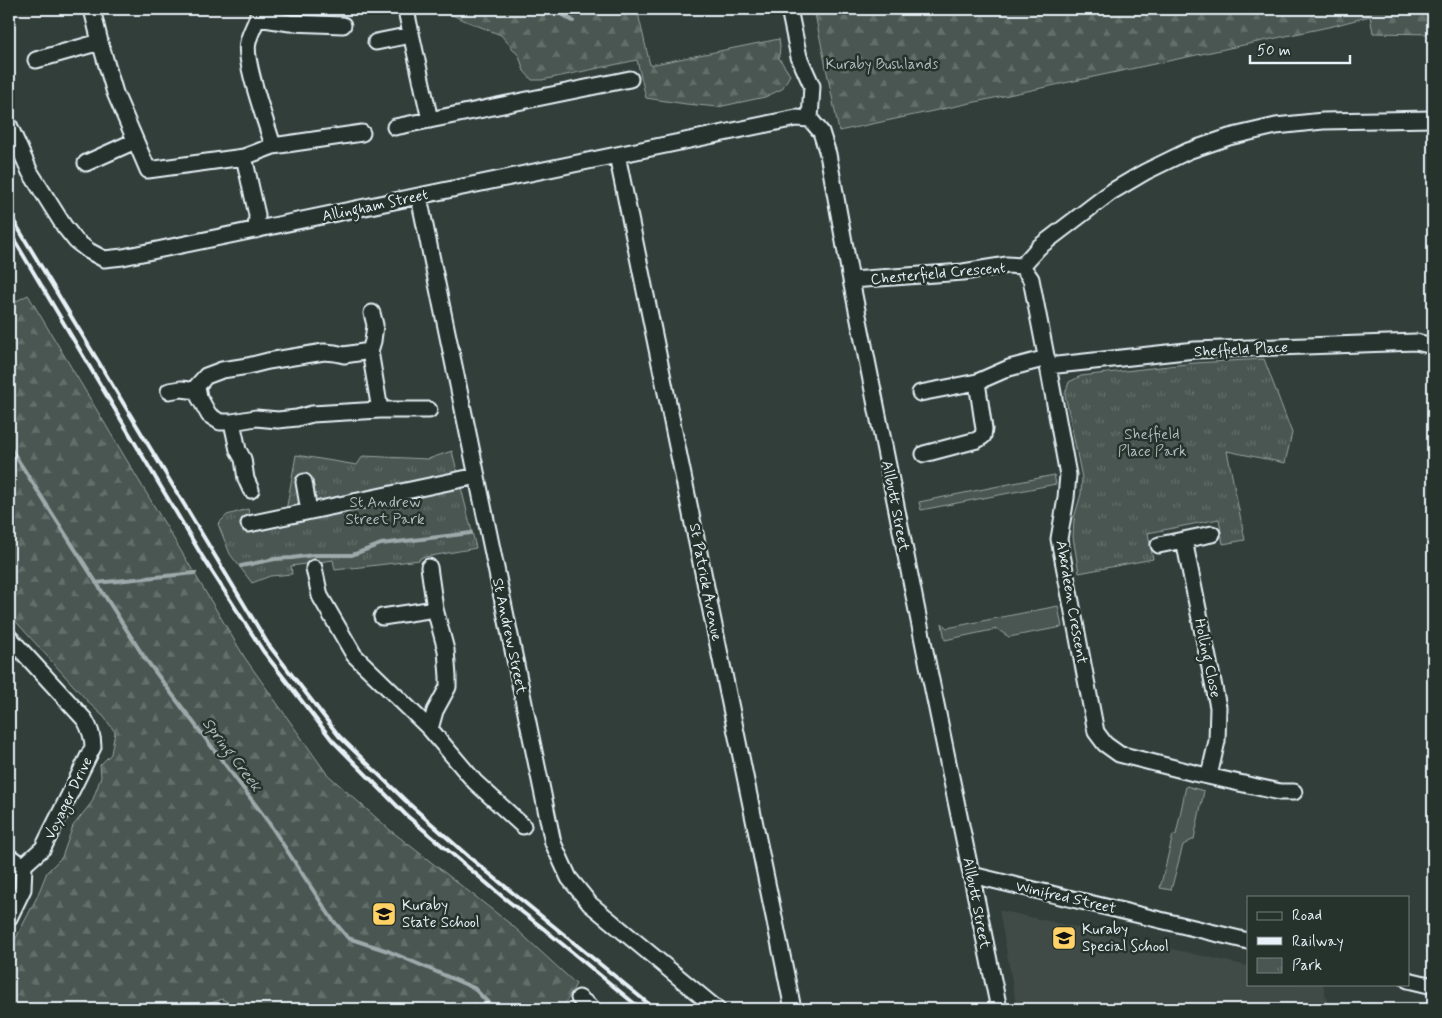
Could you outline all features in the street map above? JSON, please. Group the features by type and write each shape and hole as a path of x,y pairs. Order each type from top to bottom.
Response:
{"street":[{"path":"92,9 115,93 148,170 244,157 273,146 362,134"},
{"path":"789,9 799,57 812,86 810,119"},
{"path":"273,146 249,67 248,42 258,13 290,23 343,25"},
{"path":"407,15 430,120"},
{"path":"376,42 412,34"},
{"path":"36,60 100,42"},
{"path":"395,127 630,79"},
{"name":"Allingham Street","path":"9,125 30,172 64,226 89,251 104,259 123,257 256,230 796,118 810,119"},
{"name":"Allbutt Street","path":"810,119 821,132 828,154 851,280 926,656 999,1009"},
{"name":"Chesterfield Crescent","path":"851,280 963,272 1007,265 1022,266 1039,247 1111,192 1145,172 1188,151 1229,137 1276,126 1323,121 1433,120"},
{"path":"86,163 135,140"},
{"name":"St Patrick Avenue","path":"617,155 793,1009"},
{"path":"244,157 257,216 256,230"},
{"name":"St Andrew Street","path":"419,196 553,844 569,878 590,904 717,1009"},
{"name":"Aberdeen Crescent","path":"1022,266 1031,279 1068,476 1059,539 1096,732 1105,744 1119,754 1280,792 1294,792"},
{"path":"372,312 375,325 370,351 380,410"},
{"name":"Sheffield Place","path":"920,393 977,382 1009,368 1048,362 1195,350 1416,342 1433,346"},
{"path":"370,351 344,355 335,352 324,352 222,370 206,376 197,386 199,397 209,415 220,422 256,418 278,420 312,414 380,410 429,410"},
{"path":"924,454 978,440 983,436 984,429 977,382"},
{"path":"169,390 198,391"},
{"path":"232,422 238,450 243,460 246,479 251,490"},
{"path":"249,524 477,476"},
{"path":"304,482 309,511"},
{"path":"1159,545 1212,534"},
{"name":"Holling Close","path":"1184,540 1218,707 1218,741 1209,776"},
{"path":"430,567 435,609 446,650 448,687 435,712 430,729"},
{"path":"314,568 320,596 354,655 430,729 475,782 523,826"},
{"path":"382,617 435,609"},
{"name":"Voyager Drive","path":"9,636 85,720 93,737 93,747 43,848 24,865"},
{"path":"9,857 24,865 23,889 9,918"},
{"name":"Winifred Street","path":"972,874 1247,941"},
{"path":"1410,980 1433,986"},
{"path":"579,998 593,1009"}],"shaded area":[{"name":"Kuraby Special School","path":"999,910 1247,966 1247,986 1323,986 1329,1009 1017,1009"}],"green space":[{"path":"439,9 637,9 650,65 779,39 779,58 790,75 782,89 765,97 718,107 646,98 637,60 542,80 532,80 524,71 519,56 501,35"},
{"name":"Kuraby Bushlands","path":"814,9 1433,9 1433,34 1373,33 1370,16 1333,26 839,131"},
{"path":"28,295 245,658 327,774 390,830 513,926 576,984 562,1009 230,1009 231,1004 222,999 205,1006 203,1009 9,1009 9,950 37,897 47,872 62,857 73,826 92,802 101,777 100,765 111,754 115,732 104,717 10,615 13,611 9,609 9,333 12,330 9,305"},
{"name":"Sheffield Place Park","path":"1264,359 1292,433 1285,463 1227,451 1245,540 1223,544 1219,519 1148,533 1153,559 1079,573 1073,537 1074,518 1081,494 1082,478 1065,394 1069,382 1081,376 1195,363"},
{"name":"St Andrew Street Park","path":"452,451 476,548 420,558 420,560 335,570 333,560 291,566 292,574 270,576 252,583 230,554 218,524 227,515 248,509 250,518 286,511 296,455 357,465 363,456 428,459"},
{"path":"1054,475 1056,484 921,510 919,502"},
{"path":"1058,606 1062,627 1009,637 997,629 945,640 942,623 947,628"},
{"path":"1186,786 1204,791 1194,839 1183,845 1171,890 1160,888 1173,835 1176,835"}],"waterway":[{"path":"554,9 573,21"},
{"name":"Spring Creek","path":"9,446 144,657 267,820 332,919 348,938 388,951 474,988 494,1009"},
{"path":"241,566 275,559 313,555 352,555 381,544 471,533"},
{"path":"96,583 195,573"}],"railway":[{"path":"9,213 268,644 339,736 407,802 469,857 655,1009"},
{"path":"9,231 202,556 263,651 332,740 406,815 641,1009"}],"place":[{"name":"Kuraby State School","path":"384,914"},
{"name":"Kuraby Special School","path":"1064,938"}]}
